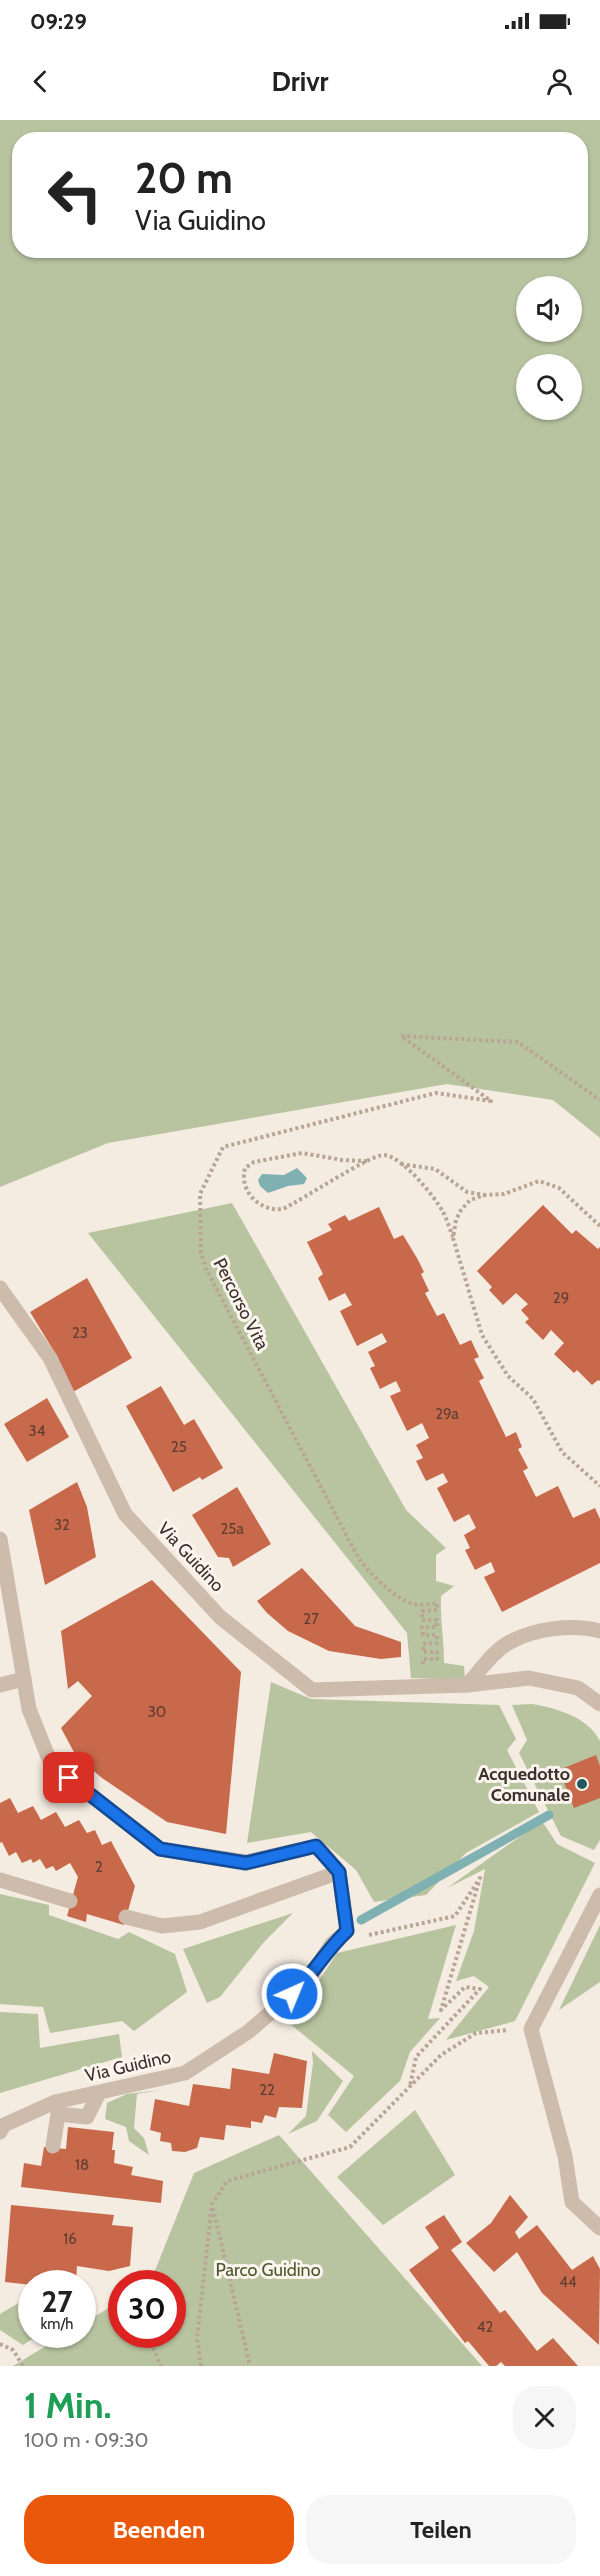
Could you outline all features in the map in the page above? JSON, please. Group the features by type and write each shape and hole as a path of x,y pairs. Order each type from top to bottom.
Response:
{"street":[{"name":"Via Guidino","path":"0,1288 50,1358 125,1514 220,1617 312,1690 467,1685 529,1678 578,1688 600,1704"},
{"path":"0,1539 29,1709 51,1764 160,1849 246,1863 316,1846 339,1872 200,1922 162,1926 126,1917"},
{"path":"467,1685 495,1654 510,1642 552,1628 584,1627 600,1631"},
{"path":"0,1685 24,1679"},
{"name":"Via Guidino","path":"0,2132 4,2125 55,2102 185,2073 248,2032 307,1981 332,1944 347,1931 339,1872"},
{"path":"0,1880 70,1901"},
{"path":"600,1895 531,2029 565,2156 572,2202 600,2228"},
{"path":"53,2146 58,2114 87,2117 99,2093"}],"path":[{"name":"Percorso Vita","path":"436,1686 423,1665 423,1659 437,1659 437,1652 423,1652 423,1644 437,1643 437,1635 423,1635 422,1628 437,1627 437,1620 422,1620 422,1611 437,1611 437,1603 414,1604 373,1576 358,1559 205,1267 201,1252 200,1194 223,1147 436,1094 491,1101 401,1036 518,1042 600,1100"},
{"path":"367,1161 342,1160 302,1153 254,1162 245,1168 244,1180 250,1195 263,1208 274,1210 283,1209 367,1161 383,1155 390,1157 418,1179 443,1212 482,1335 508,1376 533,1400 562,1452 600,1486"},
{"path":"400,1164 435,1169 467,1192 485,1195 504,1194 539,1181 549,1184 559,1188 600,1226"},
{"path":"453,1238 456,1220 461,1210 470,1200 485,1195"},
{"path":"332,1944 455,1916 480,1878 441,2010 465,1987 480,1989 416,2056 410,2086"},
{"path":"201,2366 197,2337 212,2204 227,2181 350,2147 441,2055 476,2033 531,2029"},
{"path":"212,2204 250,2366"},
{"path":"0,2344 13,2350 23,2366"},
{"path":"153,2348 161,2366"}],"green space":[{"path":"0,120 600,120 600,1138 553,1100 447,1084 108,1143 0,1187"},
{"path":"232,1203 406,1510 446,1548 436,1555 436,1581 454,1586 441,1596 444,1663 464,1666 465,1680 411,1678 407,1633 88,1233"},
{"path":"271,1682 311,1699 499,1705 516,1739 507,1750 539,1812 466,1853 426,1895 374,1902 356,1870 311,1832 247,1843"},
{"path":"532,1704 561,1711 580,1720 595,1733 600,1741 600,1840 594,1850 561,1836 519,1753 527,1740 512,1705"},
{"path":"542,1821 557,1844 595,1863 515,2021 446,2040 489,1987 474,1976 456,1981 474,1931 485,1869 447,1888"},
{"path":"0,1894 49,1905 49,1915 118,1939 129,1932 175,1954 187,1992 134,2031 122,2021 50,2033 43,2007 0,2004"},
{"path":"293,1913 264,1942 220,1997 207,2003 183,1949"},
{"path":"456,1925 428,2019 440,2018 410,2052 400,2081 346,2132 328,2115 354,2076 284,2019 316,1985 337,1953"},
{"path":"600,1925 600,1982 559,2010"},
{"path":"0,2012 38,2014 40,2048 119,2034 122,2057 0,2093"},
{"path":"312,2051 343,2081 317,2121 288,2134 306,2116 313,2063"},
{"path":"161,2090 137,2094 134,2128 144,2138 149,2155 129,2141 126,2127 105,2119 107,2103 127,2094"},
{"path":"415,2110 455,2175 383,2225 337,2177"},
{"name":"Parco Guidino","path":"279,2135 482,2366 13,2366 43,2348 96,2348 96,2316 108,2308 108,2348 186,2348 186,2270 155,2270 194,2173"},
{"path":"18,2303 18,2342 0,2330 0,2314"}],"water":[{"path":"297,1168 307,1178 304,1184 288,1186 268,1193 260,1186 258,1180 262,1174 284,1175"}],"building":[{"path":"543,1205 572,1234 576,1230 598,1249 600,1247 600,1381 592,1385 577,1370 574,1373 554,1354 564,1343 551,1330 543,1340 525,1322 529,1319 521,1310 528,1304 516,1293 503,1305 489,1290 492,1287 477,1271"},
{"path":"379,1207 394,1239 403,1235 417,1258 429,1291 425,1293 437,1316 444,1313 460,1345 471,1340 479,1357 474,1359 484,1378 479,1381 506,1437 516,1432 522,1447 518,1449 528,1468 523,1471 536,1497 558,1486 573,1518 595,1508 600,1519 600,1563 502,1612 484,1577 495,1572 491,1562 475,1570 465,1550 470,1548 464,1535 476,1528 469,1514 454,1522 437,1488 448,1482 443,1473 426,1481 416,1461 423,1458 416,1445 429,1438 422,1423 407,1431 390,1396 401,1391 396,1381 380,1389 370,1368 375,1366 368,1352 387,1342 382,1333 357,1346 340,1311 352,1305 345,1293 329,1301 318,1278 323,1274 307,1242 332,1230 328,1224 345,1215 349,1221"},
{"path":"87,1278 132,1358 73,1392 55,1353 30,1312"},
{"path":"161,1386 184,1425 194,1419 223,1468 202,1480 200,1477 173,1492 126,1406"},
{"path":"47,1398 69,1437 27,1462 4,1424"},
{"path":"77,1482 87,1507 96,1557 45,1585 29,1510"},
{"path":"237,1487 271,1544 233,1567 229,1558 218,1557 192,1515"},
{"path":"302,1568 355,1626 401,1642 401,1657 381,1659 329,1651 288,1631 267,1613 257,1601"},
{"path":"152,1580 241,1672 226,1834 167,1822 102,1778 76,1756 61,1728 92,1696 78,1681 68,1689 61,1631"},
{"name":"Acquedotto Comunale","path":"596,1755 600,1766 600,1798 574,1808 559,1770"},
{"path":"10,1798 18,1813 33,1806 41,1820 56,1812 65,1827 79,1820 87,1833 95,1830 102,1845 111,1841 135,1886 124,1925 87,1914 86,1922 67,1916 78,1877 70,1863 56,1871 53,1866 46,1869 40,1859 33,1863 31,1859 22,1863 16,1852 9,1856 2,1842 0,1843 0,1803"},
{"path":"274,2053 307,2061 302,2108 279,2107 276,2118 265,2115 262,2123 251,2121 251,2128 226,2125 224,2140 200,2137 197,2148 185,2152 172,2151 171,2143 160,2141 161,2133 150,2130 155,2099 189,2106 193,2084 230,2089 232,2068 269,2074"},
{"path":"68,2127 114,2132 112,2150 115,2150 114,2163 133,2167 131,2175 163,2181 161,2203 21,2187 24,2163 41,2166 44,2147 66,2149"},
{"path":"510,2195 528,2217 515,2232 519,2239 537,2225 572,2270 593,2256 600,2269 599,2345 542,2293 517,2252 494,2272 466,2243 491,2223"},
{"path":"11,2205 114,2215 112,2225 133,2227 130,2266 108,2271 77,2266 77,2270 18,2270 18,2283 5,2282"},
{"path":"444,2215 462,2242 451,2250 500,2313 505,2310 537,2351 553,2338 578,2366 505,2366 501,2362 496,2366 489,2366 468,2341 465,2343 409,2270 439,2248 425,2227"}],"waterway":[{"path":"361,1920 549,1815"}],"place":[{"name":"Acquedotto Comunale","path":"582,1784"}],"route":[{"path":"69,1778 160,1849 246,1863 316,1846 339,1872 347,1931 332,1944 307,1981 292,1994"}]}
